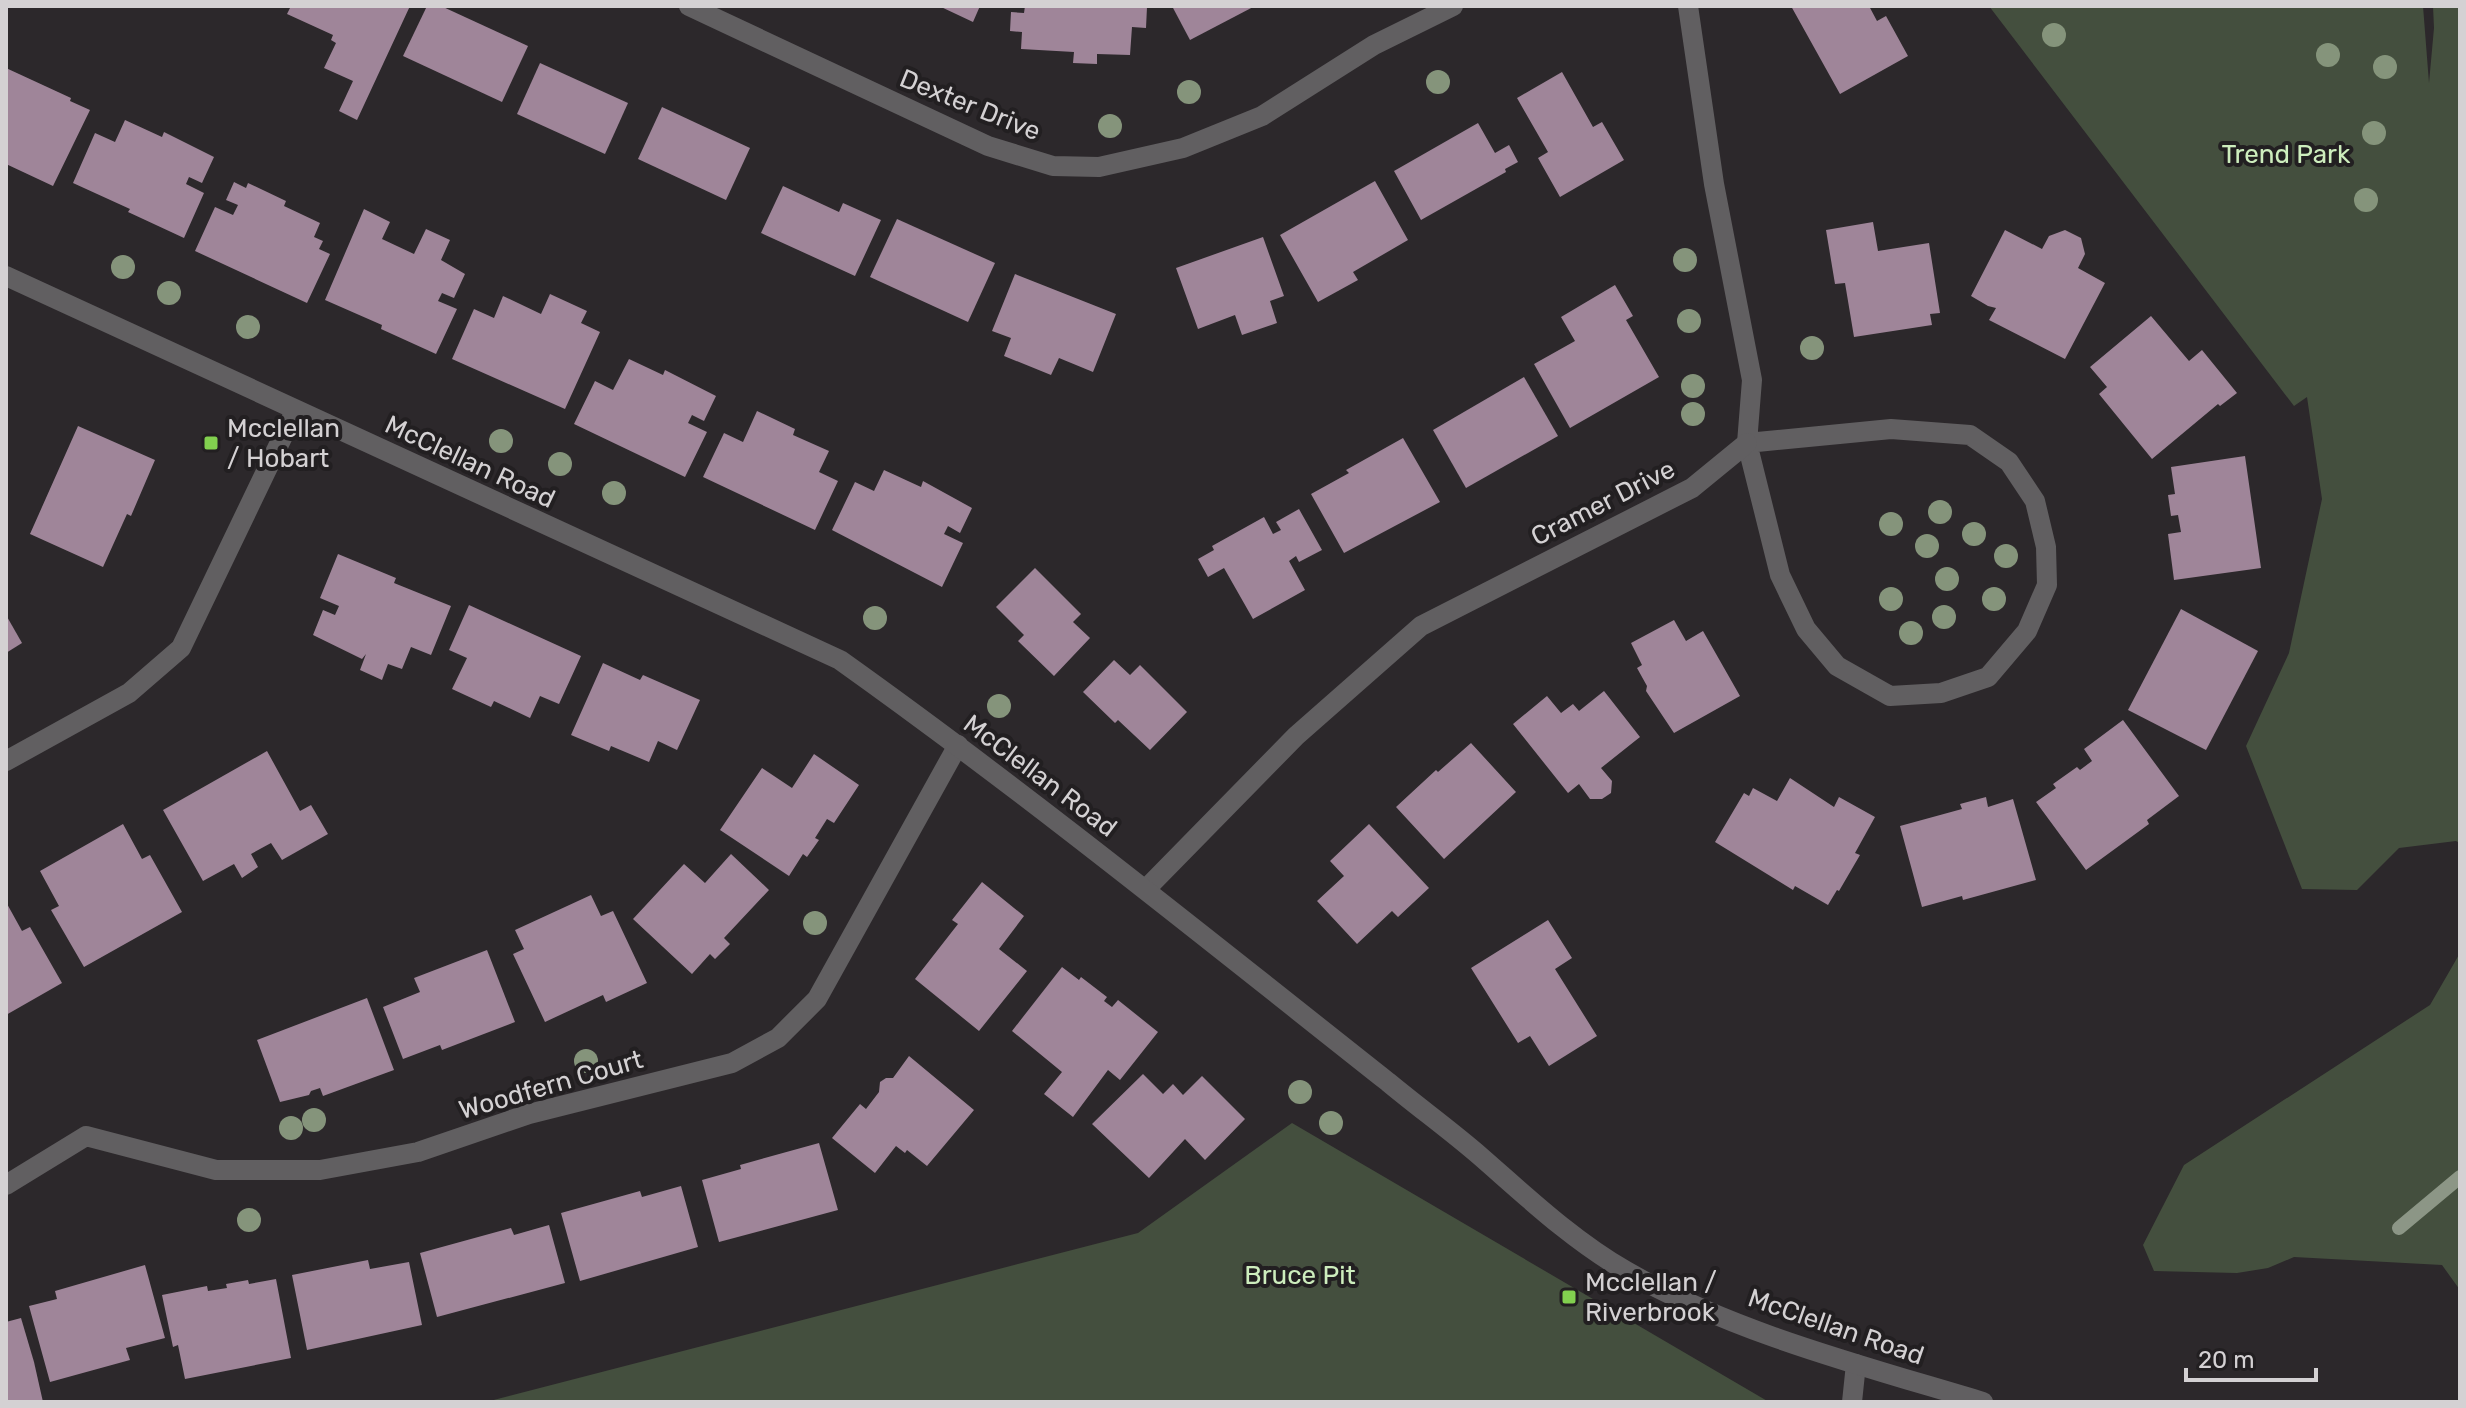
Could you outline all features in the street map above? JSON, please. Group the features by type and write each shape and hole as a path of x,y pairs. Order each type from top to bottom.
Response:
{"street":[{"name":"Dexter Drive","path":"689,6 988,146 1053,166 1099,167 1183,148 1262,116 1374,45 1453,6"},
{"path":"1688,6 1714,184 1752,380 1747,443 1780,575 1806,629 1837,666 1890,696 1941,693 1988,677 2027,631 2047,585 2046,547 2035,501 2009,462 1970,435 1891,429 1747,443"},
{"name":"McClellan Road","path":"6,276 840,660 958,745 1146,889 1478,1154 1555,1223 1626,1271 1691,1303 1767,1333 1856,1364 1983,1402"},
{"path":"6,761 129,693 181,648 295,411"},
{"name":"Cramer Drive","path":"1146,889 1296,736 1421,626 1692,488 1747,443"},
{"name":"Woodfern Court","path":"6,1185 86,1136 216,1170 320,1170 418,1152 529,1114 732,1063 778,1038 817,999 958,745"},
{"path":"1852,1402 1856,1364"}],"green space":[{"name":"Trend Park","path":"1989,6 2423,6 2429,83 2433,6 2460,6 2460,843 2399,848 2357,890 2302,889 2246,746 2289,653 2322,499 2307,397 2294,406"},
{"path":"2460,953 2460,1290 2442,1265 2294,1257 2268,1268 2237,1273 2154,1271 2143,1245 2184,1165 2430,1005"},
{"name":"Bruce Pit","path":"1292,1123 1769,1402 486,1402 1138,1233"}],"building":[{"path":"291,6 410,6 357,120 339,111 353,81 324,68 336,43 331,40 333,35 287,14"},
{"path":"427,6 441,6 528,46 502,102 403,56"},
{"path":"939,6 980,6 973,22"},
{"path":"1025,6 1147,7 1146,28 1132,27 1130,55 1097,54 1097,64 1073,63 1074,52 1021,49 1022,32 1010,31 1011,12 1024,13"},
{"path":"1172,6 1255,6 1190,40"},
{"path":"1791,6 1869,6 1877,21 1886,16 1908,56 1840,94"},
{"path":"540,63 628,103 605,154 517,114"},
{"path":"6,68 90,110 53,186 6,164"},
{"path":"1562,72 1593,127 1602,122 1624,160 1560,197 1538,158 1548,152 1517,98"},
{"path":"662,107 750,148 726,200 638,159"},
{"path":"125,120 162,137 164,132 214,157 202,183 189,177 186,184 204,193 184,238 73,183 95,133 115,142"},
{"path":"1478,123 1495,153 1509,145 1518,162 1505,169 1506,172 1421,220 1394,171"},
{"path":"1375,181 1408,240 1353,272 1358,280 1318,302 1280,235"},
{"path":"234,182 246,188 248,183 286,201 284,206 320,223 314,237 323,241 319,249 330,254 307,303 195,251 215,207 233,215 238,205 226,200"},
{"path":"783,186 839,212 843,203 881,220 855,276 761,233"},
{"path":"364,209 390,222 382,239 414,254 426,229 450,240 441,260 465,274 454,298 442,293 438,301 457,309 436,354 381,329 382,325 325,300"},
{"path":"897,219 995,263 968,322 870,277"},
{"path":"1873,222 1878,251 1929,243 1940,313 1930,314 1932,325 1854,337 1845,283 1835,284 1826,230"},
{"path":"2005,230 2042,249 2049,236 2065,230 2081,238 2085,254 2078,268 2105,283 2065,359 1989,320 1996,308 1971,296"},
{"path":"1263,237 1284,296 1270,301 1277,323 1242,335 1235,315 1198,329 1176,268"},
{"path":"1015,274 1116,314 1093,372 1059,358 1051,375 1004,356 1011,338 992,331"},
{"path":"1615,285 1633,316 1626,320 1659,377 1570,428 1534,364 1575,341 1561,317"},
{"path":"550,294 587,311 581,323 600,332 565,409 452,359 474,309 494,318 503,296 541,314"},
{"path":"2151,316 2189,361 2202,350 2237,393 2220,406 2218,404 2152,459 2099,394 2107,387 2090,367"},
{"path":"629,359 663,375 665,370 716,396 704,421 692,415 688,423 707,432 685,477 574,424 595,381 613,390"},
{"path":"1524,377 1558,436 1466,488 1433,430"},
{"path":"757,411 795,429 793,435 829,451 819,472 838,481 815,530 703,477 724,433 743,442"},
{"path":"78,426 155,460 131,516 127,514 103,567 30,534"},
{"path":"1403,438 1440,502 1344,553 1311,494"},
{"path":"2245,456 2261,568 2174,580 2168,534 2181,532 2178,515 2171,516 2168,495 2175,494 2171,467"},
{"path":"884,470 921,487 923,481 972,508 960,533 948,526 944,534 963,543 942,587 832,530 855,482 874,491"},
{"path":"1299,509 1322,550 1299,562 1296,556 1289,561 1305,590 1253,619 1224,568 1208,577 1198,559 1214,550 1212,546 1264,517 1273,534 1281,530 1276,522"},
{"path":"338,554 396,578 394,583 451,606 431,655 411,647 402,669 388,664 382,680 360,670 366,654 362,659 313,635 323,610 335,615 339,606 320,598"},
{"path":"1035,568 1081,614 1073,622 1090,638 1054,676 1018,641 1024,635 996,607"},
{"path":"469,605 581,656 559,704 540,696 530,718 494,701 491,707 452,689 467,658 449,650"},
{"path":"2181,609 2258,651 2206,750 2128,710"},
{"path":"6,615 22,643 6,653"},
{"path":"1674,620 1686,641 1703,631 1740,696 1674,733 1646,691 1647,686 1637,668 1642,665 1631,643"},
{"path":"1114,660 1130,675 1140,665 1187,712 1150,750 1118,720 1115,723 1083,692"},
{"path":"603,663 640,680 643,675 700,700 677,750 658,741 649,762 611,746 609,751 571,735"},
{"path":"1604,691 1640,737 1601,768 1612,781 1611,793 1602,799 1590,799 1579,784 1568,793 1513,724 1547,696 1561,713 1573,704 1579,711"},
{"path":"2123,720 2179,796 2147,820 2149,824 2086,870 2036,802 2056,788 2053,784 2077,767 2080,770 2092,761 2084,749"},
{"path":"1471,743 1516,792 1444,859 1396,807"},
{"path":"267,751 300,811 311,805 328,834 282,860 271,843 251,854 258,867 242,878 234,864 203,881 163,810"},
{"path":"814,754 859,785 834,823 827,819 815,838 819,840 807,857 803,854 789,876 720,830 762,768 792,788"},
{"path":"1790,778 1834,807 1839,797 1875,817 1855,853 1860,855 1828,905 1795,886 1793,890 1715,842 1744,793 1749,796 1753,788 1777,801"},
{"path":"1986,797 1988,807 2013,799 2036,880 1963,900 1962,896 1922,907 1900,826 1962,809 1960,804"},
{"path":"123,824 142,859 150,855 182,912 84,967 51,910 59,906 40,871"},
{"path":"1369,824 1429,888 1398,917 1392,911 1357,944 1317,901 1344,876 1330,861"},
{"path":"731,854 769,890 724,938 730,944 715,959 710,954 692,974 633,919 684,864 705,883"},
{"path":"982,882 1024,916 999,949 1027,971 979,1031 915,979 958,924 952,920"},
{"path":"591,895 601,916 613,911 647,983 606,1002 603,995 545,1022 513,954 524,949 515,930"},
{"path":"6,902 22,931 30,927 62,983 6,1015"},
{"path":"1548,920 1572,958 1555,969 1597,1036 1549,1066 1530,1036 1518,1043 1471,968"},
{"path":"487,950 515,1022 442,1050 440,1045 403,1059 383,1007 420,992 414,978"},
{"path":"1062,967 1107,997 1104,1001 1112,1007 1118,1000 1158,1032 1120,1080 1108,1070 1073,1117 1044,1094 1062,1072 1012,1031"},
{"path":"367,998 394,1070 323,1096 320,1088 309,1095 280,1102 257,1040"},
{"path":"909,1056 974,1110 927,1166 907,1150 905,1153 896,1146 875,1173 832,1138 860,1104 866,1109 879,1092 880,1082 893,1078"},
{"path":"1143,1074 1163,1094 1173,1084 1183,1095 1202,1076 1245,1119 1205,1160 1185,1139 1149,1178 1092,1124"},
{"path":"819,1143 838,1210 719,1242 702,1180 741,1169 740,1165"},
{"path":"681,1186 698,1247 580,1281 561,1213 640,1191 642,1197"},
{"path":"549,1225 565,1283 437,1317 420,1253 511,1228 514,1235"},
{"path":"368,1260 370,1269 409,1262 422,1325 307,1350 292,1275"},
{"path":"145,1265 165,1338 126,1348 130,1360 50,1382 29,1306 57,1299 55,1291"},
{"path":"276,1279 291,1358 185,1379 178,1345 173,1347 162,1295 207,1286 208,1291 227,1288 226,1284 248,1280 249,1284"},
{"path":"21,1318 43,1402 6,1402 6,1322"}],"waterway":[{"path":"2399,1228 2460,1177"}],"place":[{"name":"Mcclellan / Hobart","path":"211,443"},
{"name":"Mcclellan / Riverbrook","path":"1569,1297"}]}
